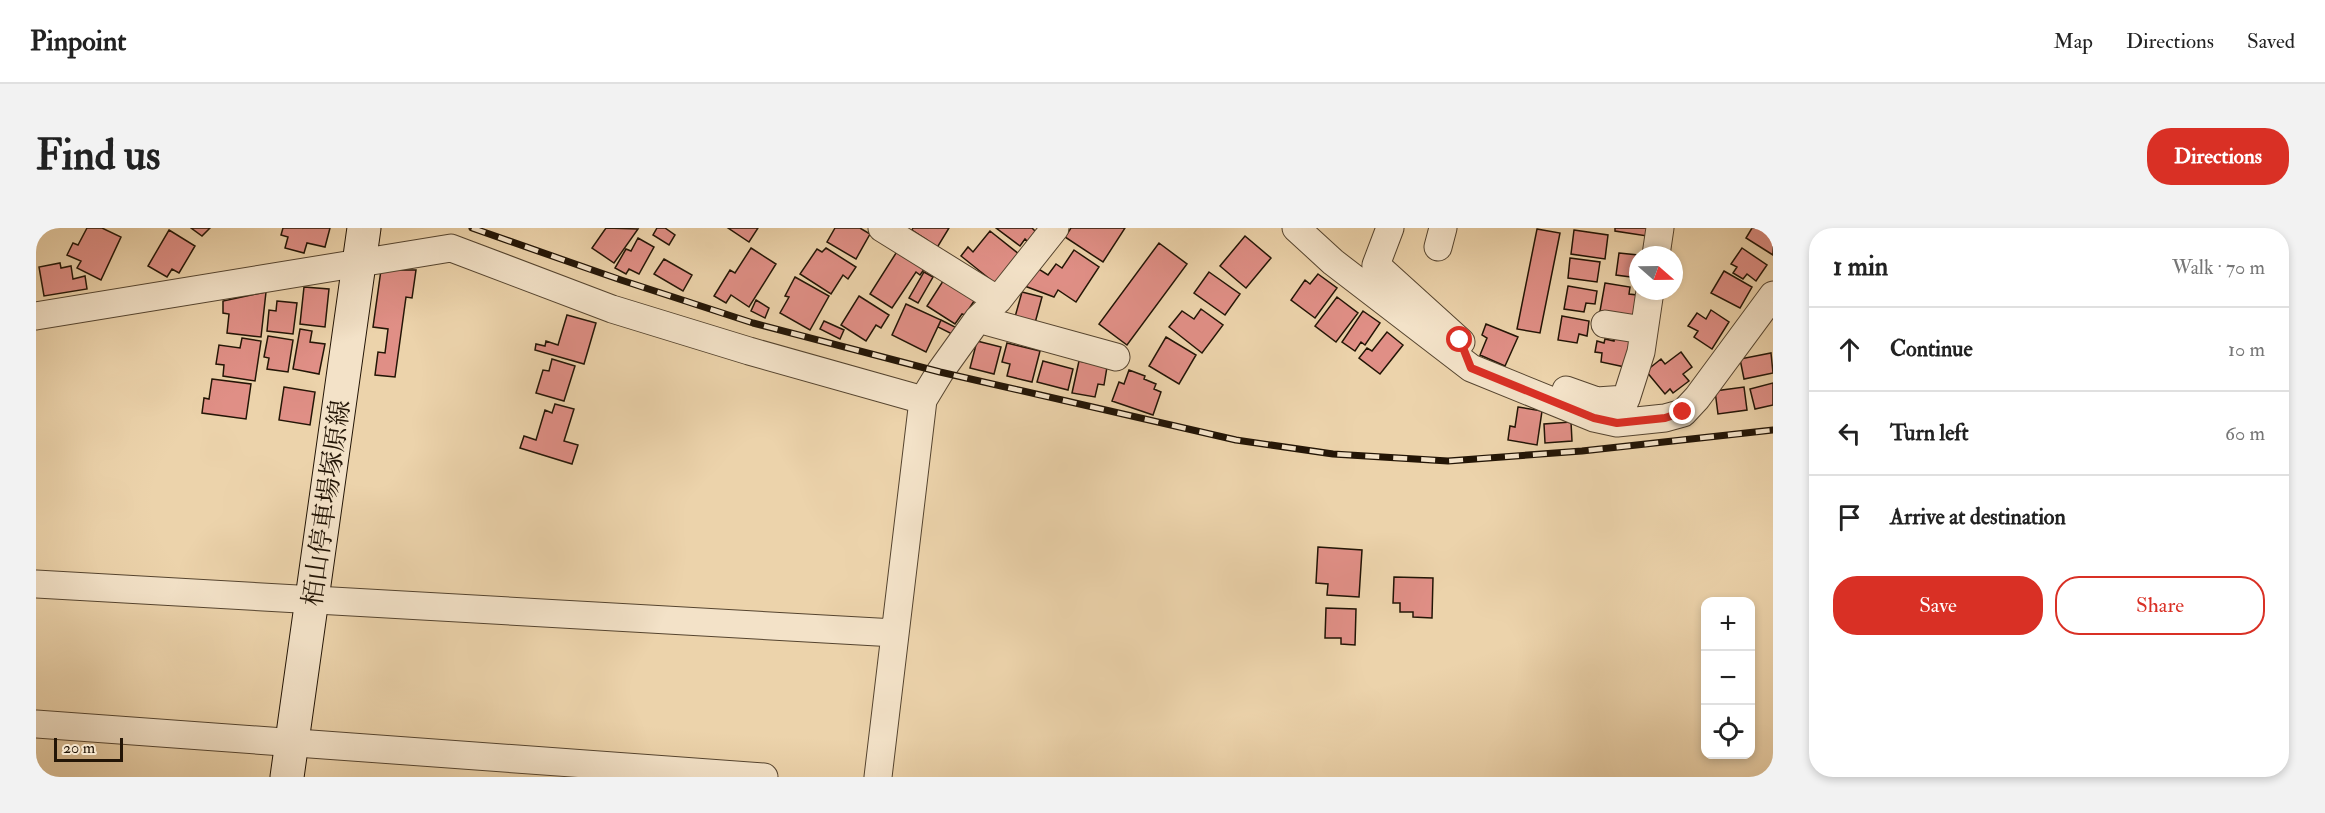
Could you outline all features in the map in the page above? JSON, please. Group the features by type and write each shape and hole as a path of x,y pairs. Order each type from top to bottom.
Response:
{"main road":[{"name":"栢山停車場塚原線","path":"287,777 364,228"}],"street":[{"path":"882,228 998,300"},
{"path":"878,777 923,400 978,319 998,300 1055,228"},
{"path":"1296,228 1343,269 1471,368 1594,418 1617,423 1665,418 1683,412 1697,398 1773,295"},
{"path":"1390,228 1376,265 1460,340 1471,368"},
{"path":"1657,246 1660,228"},
{"path":"36,316 451,248 612,309 923,400"},
{"path":"1507,383 1518,372 1597,401 1626,399 1641,352 1648,300"},
{"path":"978,319 1116,357"},
{"path":"1605,324 1643,330"},
{"path":"36,584 895,633"},
{"path":"36,724 764,777"}],"building":[{"path":"87,228 102,228 121,237 101,280 77,268 81,261 67,255 73,243 78,245"},
{"path":"191,228 210,228 202,236"},
{"path":"283,228 330,228 325,247 307,243 304,253 285,248 288,237 281,235"},
{"path":"606,228 638,229 614,263 592,248"},
{"path":"657,228 665,228 675,235 669,245 653,235"},
{"path":"728,228 758,228 749,242"},
{"path":"835,228 860,228 870,234 856,259 827,242"},
{"path":"913,228 949,228 935,251 924,245 927,240 912,230"},
{"path":"996,228 1032,228 1037,233 1029,243 1025,239 1020,246"},
{"path":"1071,228 1125,228 1103,262 1065,237"},
{"path":"1615,228 1649,228 1647,236 1615,231"},
{"path":"1752,228 1773,228 1773,255 1746,238"},
{"path":"1537,229 1560,233 1540,333 1517,329"},
{"path":"169,230 195,246 179,273 172,269 167,277 148,266"},
{"path":"1574,230 1608,235 1605,259 1571,254"},
{"path":"990,231 1019,254 996,284 961,256 968,247 973,252"},
{"path":"1245,236 1271,258 1246,288 1220,266"},
{"path":"638,238 654,247 639,274 629,269 626,274 615,268 626,249 631,251"},
{"path":"1159,243 1187,264 1127,345 1099,324"},
{"path":"751,248 776,264 749,307 731,295 726,303 714,296 730,270 735,273"},
{"path":"826,248 856,267 848,279 843,275 831,294 800,274 817,249 822,252"},
{"path":"1742,248 1767,265 1756,281 1747,274 1743,279 1733,273 1737,267 1731,264"},
{"path":"898,250 925,268 920,275 916,272 892,308 870,294"},
{"path":"1074,250 1099,267 1076,302 1058,290 1054,297 1022,285 1034,266 1048,275 1056,264 1062,268"},
{"path":"1619,253 1629,254 1629,277 1616,275"},
{"path":"1570,258 1600,262 1597,282 1568,278"},
{"path":"664,259 692,275 683,291 654,274"},
{"path":"60,263 61,268 71,266 73,279 85,276 87,289 44,296 39,267"},
{"path":"381,270 416,270 412,298 406,297 395,377 375,375 378,352 385,353 388,329 373,327"},
{"path":"1724,271 1752,287 1740,308 1711,293"},
{"path":"924,272 933,277 918,303 909,298"},
{"path":"1209,272 1240,294 1225,315 1194,293"},
{"path":"1318,274 1337,288 1315,318 1291,300 1305,280 1310,284"},
{"path":"795,277 829,296 810,330 780,313 789,297 785,296"},
{"path":"945,278 976,298 965,315 962,314 955,324 927,306"},
{"path":"1605,283 1629,287 1629,300 1636,300 1634,316 1600,311"},
{"path":"1568,286 1597,291 1595,304 1586,303 1584,312 1564,309"},
{"path":"304,287 329,289 325,327 300,324"},
{"path":"266,292 261,337 227,333 229,314 223,313 223,301"},
{"path":"1022,292 1042,297 1035,323 1013,324"},
{"path":"859,296 889,315 881,328 876,325 866,341 841,325"},
{"path":"1337,297 1358,313 1336,342 1315,326"},
{"path":"756,300 769,308 765,318 751,311"},
{"path":"277,301 297,303 293,334 267,331 269,310 276,311"},
{"path":"906,304 941,320 926,352 892,335"},
{"path":"1201,309 1223,325 1202,353 1169,327 1182,311 1194,319"},
{"path":"1711,310 1729,322 1712,349 1694,337 1698,331 1688,326 1697,313 1706,319"},
{"path":"1363,311 1380,323 1365,345 1361,342 1355,351 1342,342"},
{"path":"567,315 596,323 584,364 535,350 536,344 545,346 546,341 558,345"},
{"path":"1562,316 1589,321 1587,336 1579,334 1577,343 1558,340"},
{"path":"941,320 957,328 954,335 938,327"},
{"path":"824,321 844,330 840,339 820,329"},
{"path":"1486,324 1518,337 1505,366 1480,355 1487,338 1482,335"},
{"path":"300,329 312,331 310,342 325,344 319,374 293,369"},
{"path":"1387,332 1403,345 1380,374 1359,358 1367,348 1372,351"},
{"path":"268,336 293,340 288,372 267,369 269,358 264,357"},
{"path":"1615,336 1630,339 1625,367 1601,362 1602,353 1595,352 1597,341 1604,343 1605,339 1614,341"},
{"path":"1166,337 1196,355 1179,384 1149,366"},
{"path":"242,338 261,341 255,381 223,376 224,365 216,364 219,345 240,348"},
{"path":"977,341 1001,347 994,374 970,368"},
{"path":"1007,343 1040,351 1032,382 1007,376 1010,364 1002,362"},
{"path":"1681,352 1692,367 1683,374 1689,381 1673,393 1670,389 1665,394 1646,371 1661,359 1665,364"},
{"path":"1771,353 1773,373 1744,379 1740,359"},
{"path":"552,359 575,366 564,401 536,393 543,370 549,371"},
{"path":"1043,361 1073,369 1068,390 1037,382"},
{"path":"1079,361 1107,367 1104,385 1098,384 1095,397 1072,393"},
{"path":"1129,370 1145,376 1144,379 1156,384 1154,389 1161,392 1153,415 1112,401 1119,382 1124,384"},
{"path":"212,379 251,384 246,419 202,413 204,398 209,399"},
{"path":"1773,383 1773,405 1755,409 1750,389"},
{"path":"284,387 315,392 310,425 279,420"},
{"path":"1744,387 1747,410 1718,414 1715,391"},
{"path":"555,404 574,409 564,441 578,445 572,464 520,448 524,436 536,440 545,410 552,413"},
{"path":"1518,407 1542,411 1537,445 1508,440 1510,426 1515,427"},
{"path":"1571,422 1572,441 1545,443 1544,424"},
{"path":"1318,547 1362,550 1359,597 1327,595 1328,584 1316,583"},
{"path":"1394,577 1433,578 1432,618 1413,617 1413,612 1400,612 1400,603 1393,603"},
{"path":"1326,608 1356,609 1355,645 1341,644 1341,638 1325,638"}],"railway":[{"path":"472,228 753,323 940,372 1236,440 1333,454 1448,461 1582,451 1773,430"}],"route":[{"path":"1460,340 1471,368 1594,418 1617,423 1665,418 1683,412"}]}
